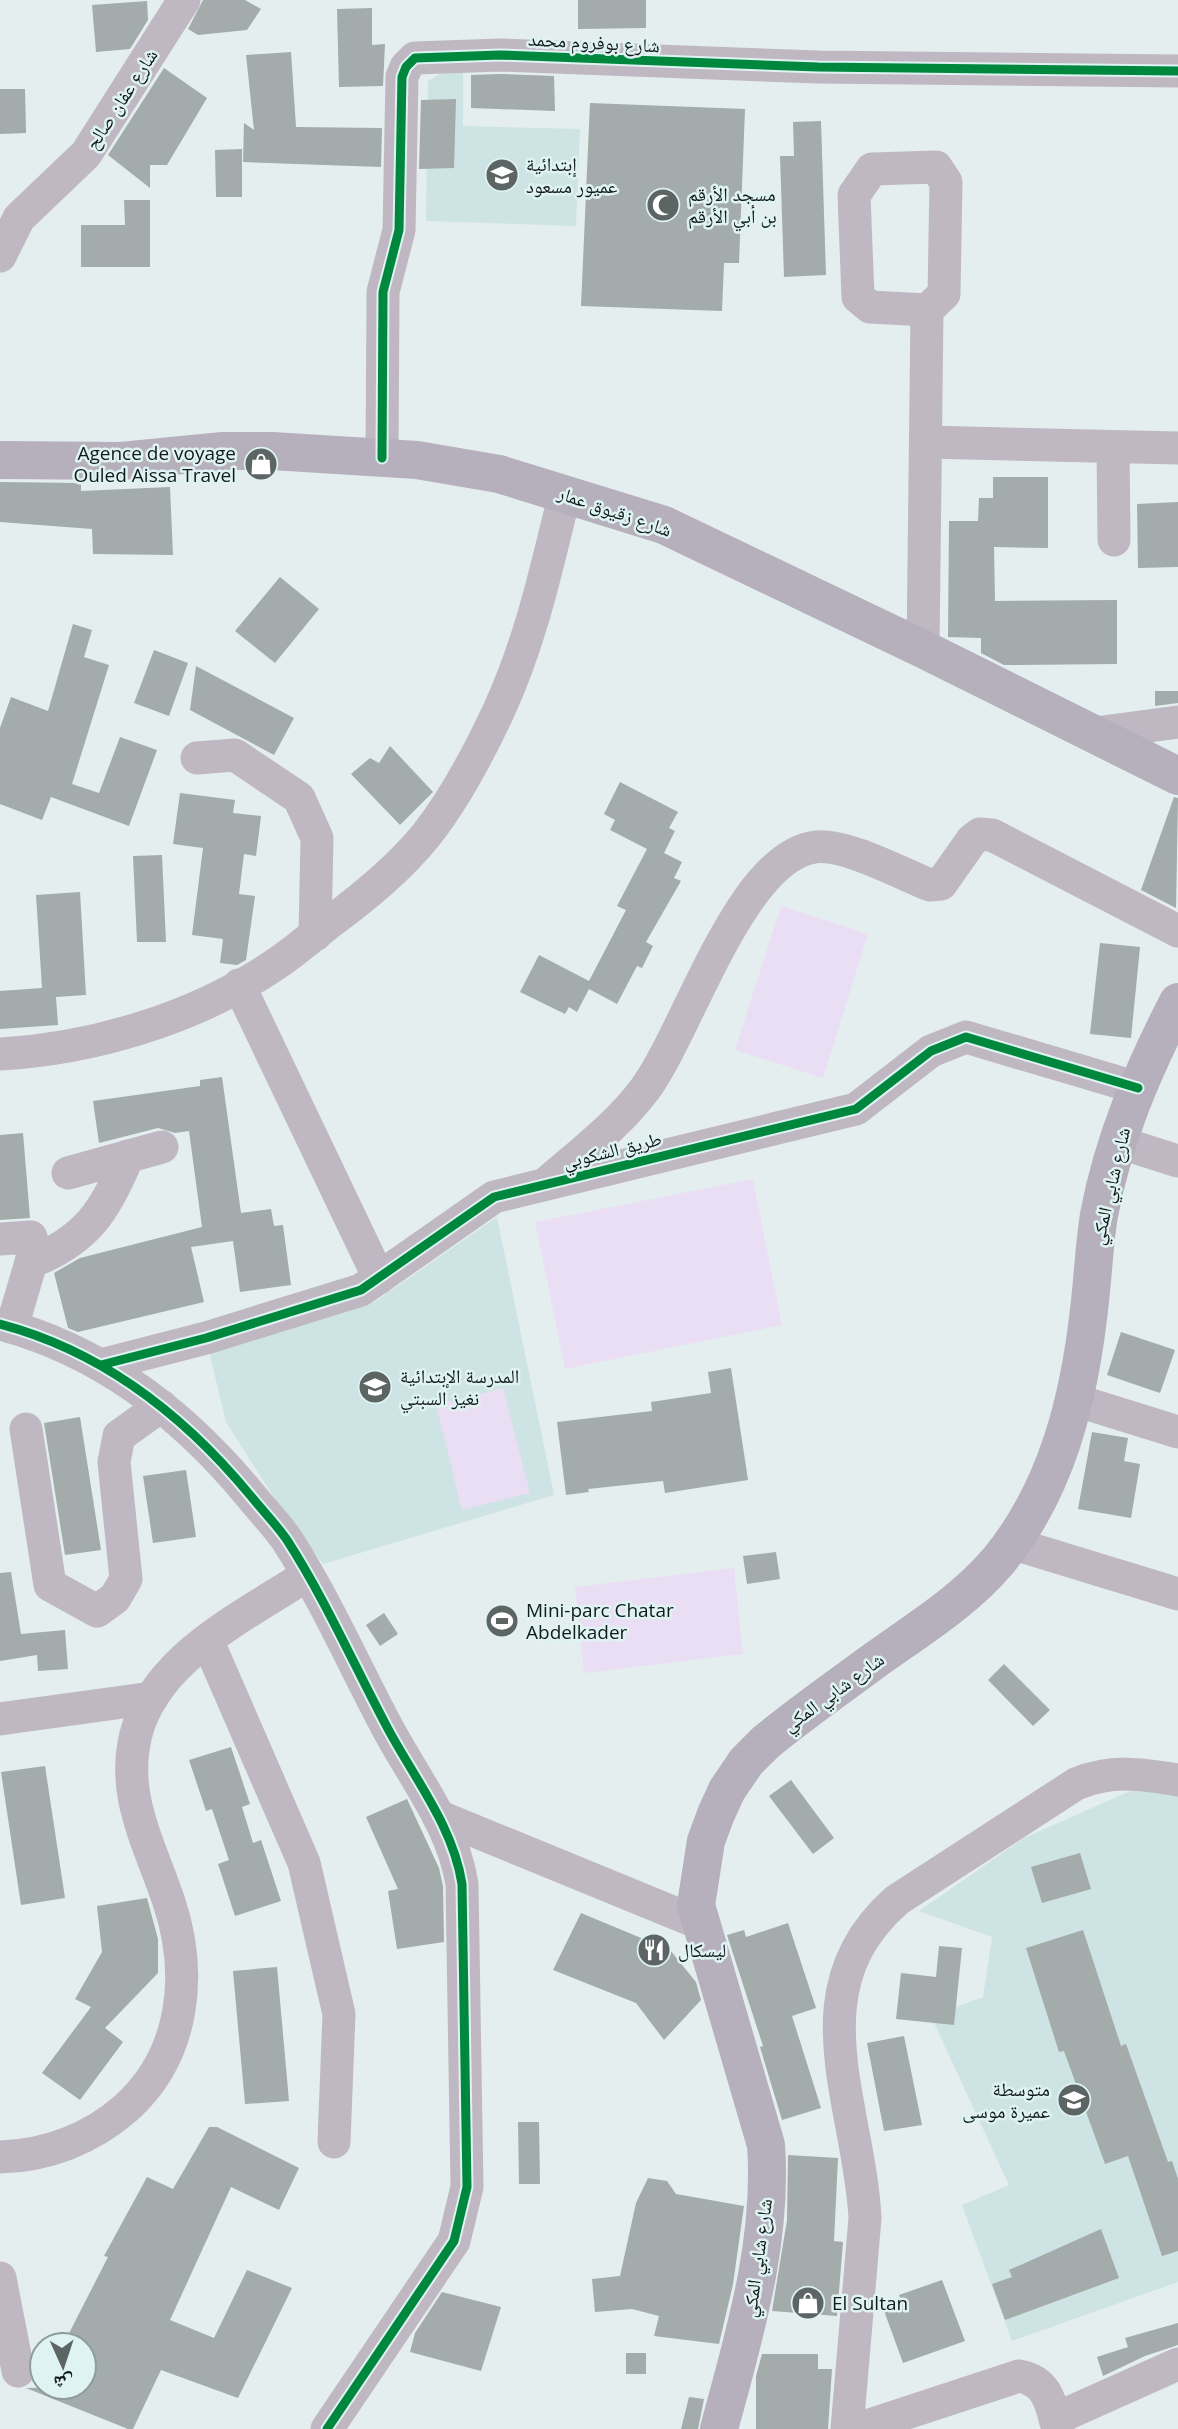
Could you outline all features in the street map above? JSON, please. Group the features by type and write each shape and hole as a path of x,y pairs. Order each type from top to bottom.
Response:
{"main road":[{"name":"شارع زقيوق عمار","path":"0,460 121,461 223,451 382,458 472,467 664,525 923,649 1178,776"},
{"name":"شارع شابي المكي","path":"719,2429 755,2289 765,2226 767,2161 766,2145 728,2006 699,1923 696,1891 706,1841 727,1790 746,1762 793,1719 960,1597 997,1562 1011,1543 1051,1471 1075,1400 1099,1216 1118,1142 1138,1088 1178,1002"}],"street":[{"name":"شارع عفان صالح","path":"0,256 10,214 86,154 184,0"},
{"name":"شارع بوفروم محمد","path":"382,458 383,292 399,230 402,77 405,67 415,58 500,55 818,67 1178,71"},
{"path":"923,649 927,310 944,294 946,182 936,167 872,169 855,195 858,298 870,307 927,310"},
{"path":"926,442 1178,448"},
{"path":"1113,447 1114,540"},
{"path":"0,1054 90,1042 208,1001 270,969 367,892 427,834 478,752 500,709 526,644 565,493"},
{"path":"1094,733 1178,722"},
{"path":"197,758 235,755 299,798 317,838 315,934"},
{"path":"544,1185 609,1128 646,1088 750,894 777,866 811,847 830,846 930,885 941,884 972,840 980,834 992,835 1178,931"},
{"path":"239,985 379,1278"},
{"name":"طريق الشكوبي","path":"101,1365 341,1298 379,1278 494,1197 856,1109 931,1051 966,1037 1138,1088"},
{"path":"1118,1142 1178,1161"},
{"path":"68,1173 162,1147"},
{"path":"31,1262 63,1247 103,1212 128,1156"},
{"path":"0,1240 31,1237 34,1252 6,1326 101,1365 161,1406 220,1458 286,1539 404,1759 439,1816 454,1851 462,1884 465,2199 454,2241 327,2429"},
{"path":"1075,1400 1178,1432"},
{"path":"26,1429 50,1585 97,1611 115,1598 126,1579 114,1462 119,1436 161,1406"},
{"path":"1011,1543 1178,1594"},
{"path":"0,2157 57,2148 100,2127 140,2093 169,2049 181,2007 178,1944 168,1901 136,1814 130,1769 140,1721 167,1675 208,1642 307,1575"},
{"path":"208,1642 304,1863 339,2014 334,2142"},
{"path":"0,1719 152,1698"},
{"path":"847,2429 865,2218 863,2184 839,2044 838,2014 842,1984 857,1946 881,1914 897,1900 1076,1784 1098,1776 1122,1773 1178,1780"},
{"path":"439,1816 699,1923"},
{"path":"0,2278 18,2371"},
{"path":"858,2429 1019,2376 1042,2386 1057,2424 1178,2364"}],"shaded area":[{"name":"إبتدائية عميور مسعود","path":"443,72 463,72 463,126 580,129 576,226 426,221 428,81"},
{"path":"781,906 868,934 823,1078 735,1050"},
{"path":"753,1179 782,1325 565,1369 535,1222"},
{"name":"المدرسة الإبتدائية نغيز السبتي","path":"497,1217 554,1495 323,1564 280,1507 226,1422 209,1351 373,1303"},
{"path":"503,1388 530,1493 462,1510 436,1405"},
{"path":"734,1568 743,1654 584,1673 575,1587"},
{"name":"متوسطة عميرة موسى","path":"1144,1785 1178,1792 1178,2282 1012,2341 962,2205 1009,2185 931,2016 983,1997 992,1937 919,1911 1024,1838"}],"building":[{"path":"203,0 245,0 261,9 247,30 198,35 188,29"},
{"path":"578,0 646,0 646,28 578,29"},
{"path":"147,1 148,20 130,49 96,52 92,5"},
{"path":"372,8 372,45 385,44 383,86 339,87 337,9"},
{"path":"291,52 296,127 382,128 381,167 243,162 244,123 254,130 246,55"},
{"path":"164,68 207,98 167,165 150,165 150,188 108,155"},
{"path":"471,75 554,76 555,111 471,108"},
{"path":"0,89 25,89 26,133 0,134"},
{"path":"456,99 454,168 419,169 421,100"},
{"name":"مسجد الأرقم بن أبي الأرقم","path":"590,103 745,109 739,263 724,263 722,311 581,306"},
{"path":"821,121 826,275 784,277 780,156 794,156 793,122"},
{"path":"242,149 242,197 216,197 215,150"},
{"path":"124,200 150,200 150,267 81,267 81,225 125,225"},
{"path":"993,477 1048,477 1048,548 994,547 995,601 1117,600 1117,664 1004,665 981,653 981,638 948,637 949,521 978,521 979,498 993,498"},
{"path":"0,482 81,483 81,491 170,487 173,555 93,554 92,529 0,522"},
{"path":"1178,502 1178,567 1138,568 1137,504"},
{"path":"280,577 319,609 275,663 235,631"},
{"path":"73,624 92,630 84,657 109,665 72,784 99,793 120,737 157,750 129,826 51,797 42,820 0,804 0,728 11,697 48,711"},
{"path":"154,650 188,663 169,716 134,703"},
{"path":"196,666 294,718 274,755 190,710"},
{"path":"1155,691 1178,691 1178,703 1155,706"},
{"path":"390,746 433,792 400,825 351,774 370,758 379,763"},
{"path":"620,782 678,812 669,828 675,831 664,853 682,862 674,878 681,881 646,942 653,946 642,968 637,966 617,1004 589,989 577,1012 569,1007 565,1014 520,992 539,955 589,981 626,910 617,906 647,849 610,830 615,820 604,814"},
{"path":"180,793 235,800 233,813 261,816 256,856 244,854 239,894 255,896 246,960 237,965 220,963 223,939 192,935 203,848 173,844"},
{"path":"1174,797 1178,798 1176,908 1141,890"},
{"path":"162,855 166,942 137,942 133,856"},
{"path":"80,892 86,995 56,997 58,1025 0,1029 0,991 42,988 36,895"},
{"path":"1100,943 1140,947 1131,1038 1090,1034"},
{"path":"222,1077 241,1213 271,1209 274,1226 283,1225 291,1285 240,1292 233,1241 191,1247 204,1302 78,1332 68,1328 54,1273 80,1258 202,1227 189,1131 175,1133 158,1128 99,1143 93,1101 200,1086 200,1080"},
{"path":"23,1133 30,1218 0,1220 0,1135"},
{"path":"1121,1332 1175,1350 1160,1393 1107,1375"},
{"path":"731,1368 748,1480 665,1493 663,1481 588,1489 589,1492 566,1495 557,1422 652,1411 651,1402 711,1393 708,1372"},
{"path":"80,1417 101,1550 65,1555 44,1423"},
{"path":"1092,1432 1128,1438 1124,1461 1140,1464 1131,1518 1078,1509"},
{"path":"186,1470 196,1537 153,1543 143,1476"},
{"path":"776,1552 780,1579 747,1584 743,1556"},
{"path":"11,1572 21,1634 65,1630 68,1669 38,1671 37,1655 0,1661 0,1573"},
{"path":"384,1613 398,1634 380,1646 366,1625"},
{"path":"1004,1664 1050,1710 1033,1726 988,1680"},
{"path":"231,1747 250,1804 242,1807 253,1843 261,1840 281,1901 235,1916 218,1864 229,1860 212,1809 206,1811 189,1760"},
{"path":"45,1766 65,1898 21,1905 1,1772"},
{"path":"791,1780 834,1838 813,1854 769,1796"},
{"path":"407,1799 439,1868 443,1886 444,1942 397,1949 388,1891 398,1889 366,1817"},
{"path":"1080,1853 1091,1889 1042,1903 1031,1867"},
{"path":"147,1898 158,1939 158,1973 105,2028 123,2042 80,2100 42,2073 91,2007 75,1999 102,1952 97,1906"},
{"path":"581,1913 670,1950 696,1982 701,2000 664,2040 636,2003 553,1970"},
{"path":"788,1923 816,2008 792,2016 821,2108 782,2120 760,2047 763,2046 727,1935 744,1930 746,1937"},
{"path":"1083,1930 1121,2046 1126,2044 1168,2162 1172,2161 1178,2179 1178,2251 1162,2256 1128,2156 1105,2164 1064,2051 1059,2052 1026,1948"},
{"path":"939,1946 962,1948 954,2025 896,2019 901,1973 936,1977"},
{"path":"277,1967 289,2101 245,2104 233,1971"},
{"path":"904,2036 922,2125 884,2131 867,2043"},
{"path":"518,2122 539,2122 540,2184 519,2184"},
{"path":"209,2127 217,2127 299,2168 279,2210 231,2187 170,2320 214,2338 247,2270 292,2288 238,2398 161,2370 133,2429 128,2429 58,2401 98,2401 98,2331 70,2331 108,2257 104,2256 147,2177 173,2189"},
{"path":"788,2155 838,2158 834,2241 843,2242 837,2316 772,2311 787,2220"},
{"path":"648,2178 667,2181 676,2194 744,2206 733,2284 719,2344 654,2336 659,2316 632,2309 595,2312 592,2279 620,2276 636,2203"},
{"path":"1101,2229 1119,2278 1005,2320 992,2284 1012,2277 1009,2270"},
{"path":"942,2280 965,2341 903,2363 883,2308 901,2301 899,2295"},
{"path":"442,2292 501,2307 481,2371 410,2352 415,2333"},
{"path":"1178,2323 1178,2345 1145,2356 1103,2376 1097,2357 1128,2347 1125,2338"},
{"path":"626,2353 646,2353 646,2374 626,2374"},
{"path":"762,2354 818,2354 818,2369 832,2369 828,2429 756,2429 756,2376"},
{"path":"689,2397 704,2399 698,2429 681,2429"}],"cycle path":[{"path":"382,458 383,292 399,230 402,77 406,67 415,58 500,55 818,67 1178,71"},
{"path":"101,1365 206,1338 361,1290 494,1197 856,1109 931,1051 966,1037 1138,1088"},
{"path":"0,1324 73,1351 139,1390 197,1438 274,1523 301,1562 327,1609 387,1727 441,1822 457,1863 462,1884 467,2187 454,2241 327,2429"}],"place":[{"name":"إبتدائية عميور مسعود","path":"502,175"},
{"name":"مسجد الأرقم بن أبي الأرقم","path":"663,205"},
{"name":"Agence de voyage Ouled Aissa Travel","path":"261,464"},
{"name":"المدرسة الإبتدائية نغيز السبتي","path":"375,1387"},
{"name":"Mini-parc Chatar Abdelkader","path":"502,1621"},
{"name":"ليسكال","path":"654,1950"},
{"name":"متوسطة عميرة موسى","path":"1074,2100"},
{"name":"El Sultan","path":"808,2303"}]}
